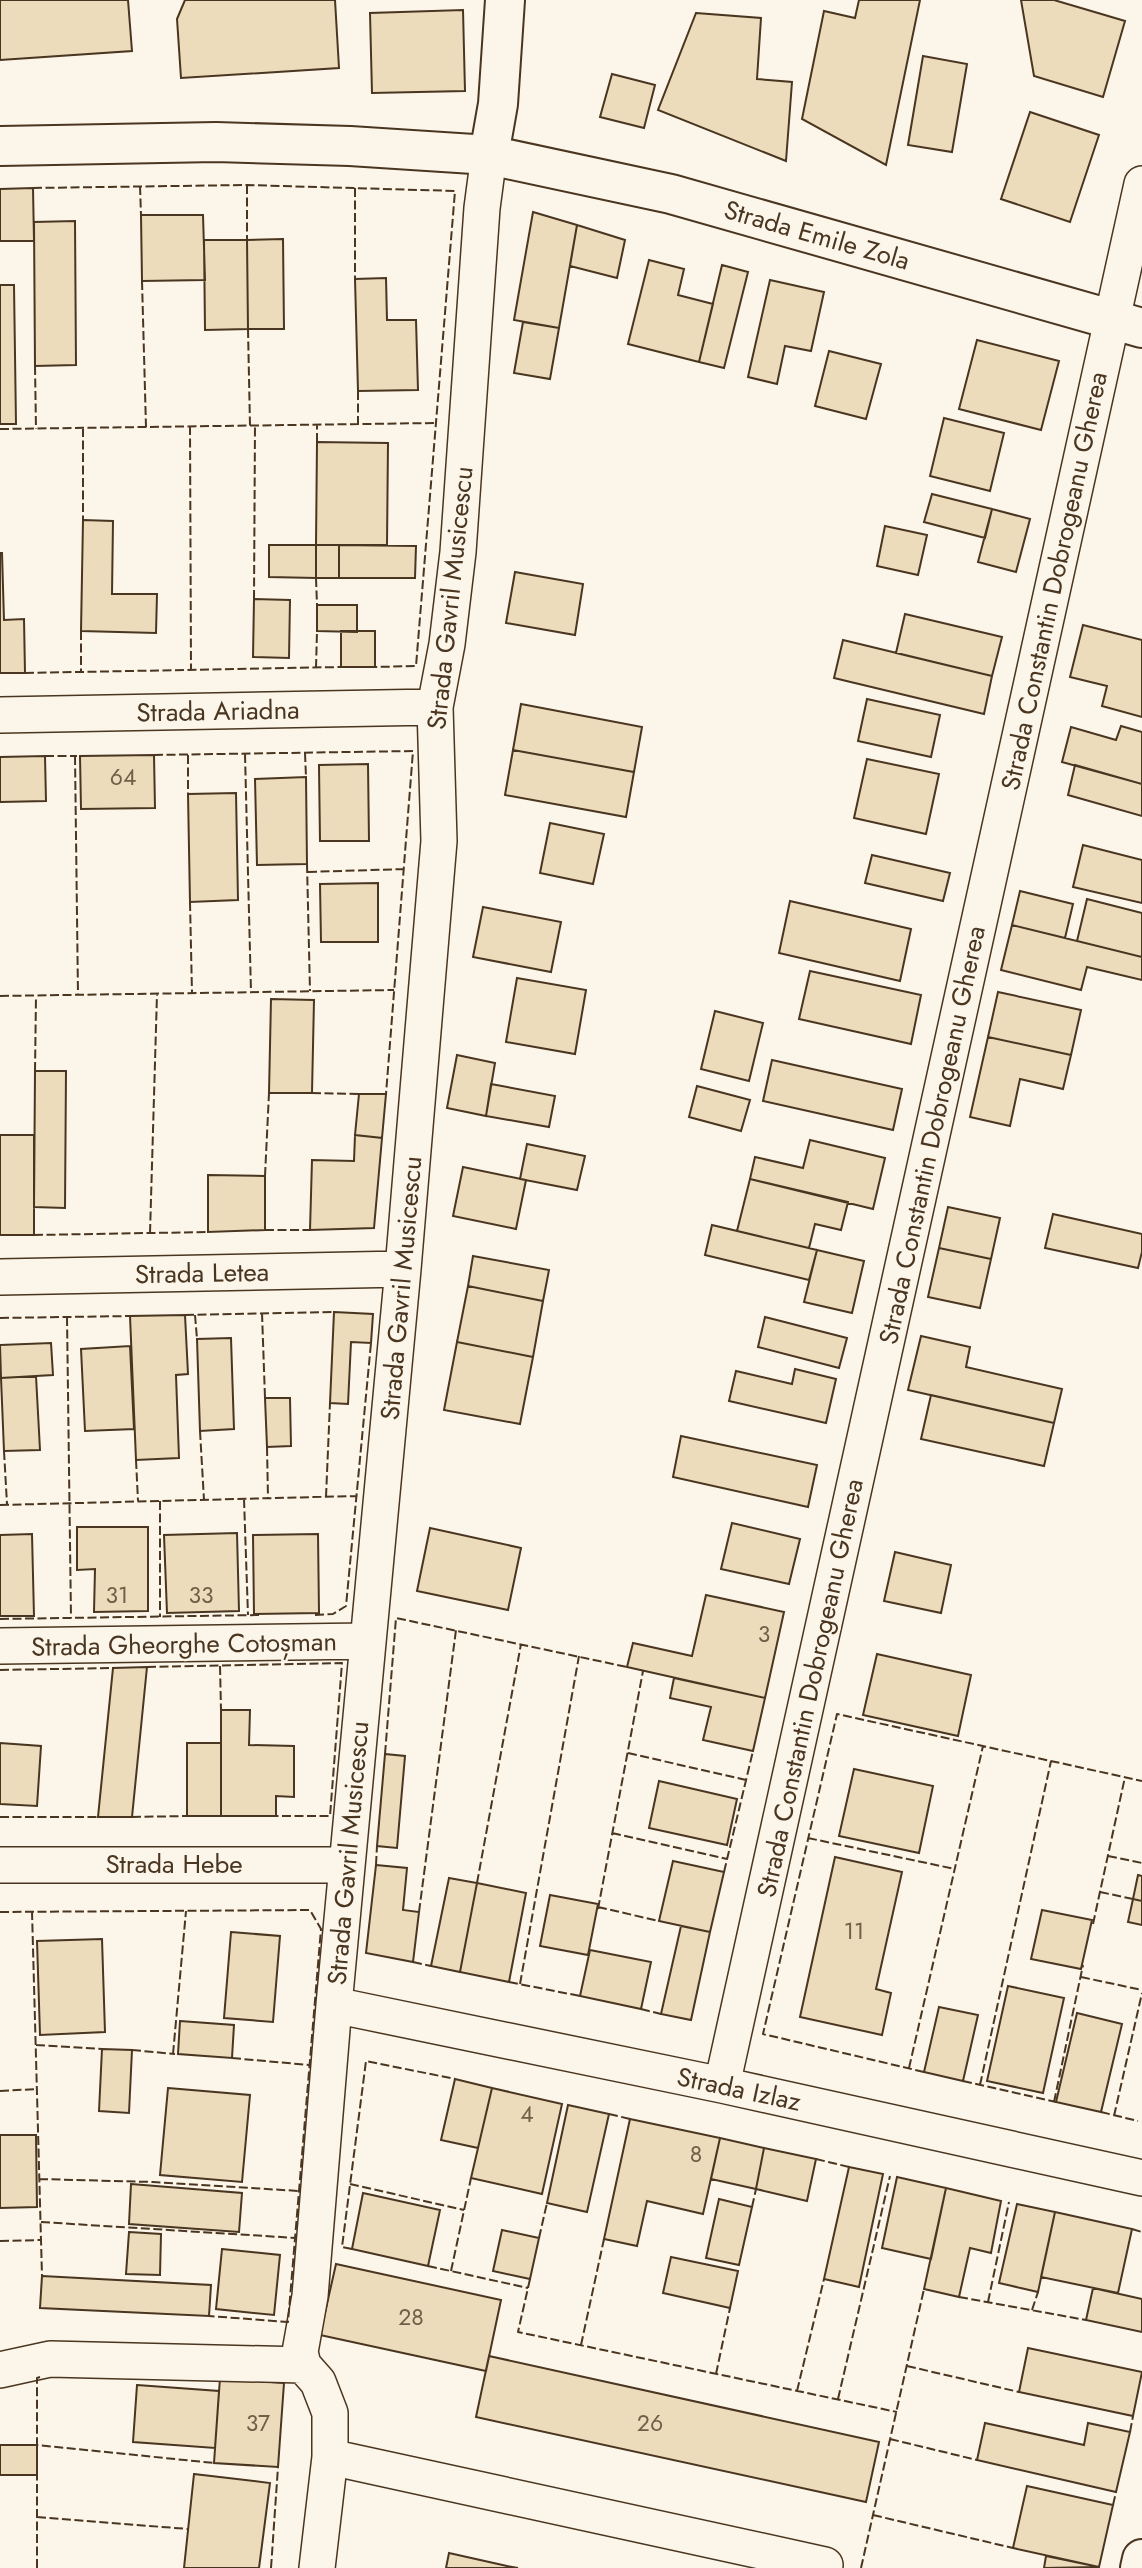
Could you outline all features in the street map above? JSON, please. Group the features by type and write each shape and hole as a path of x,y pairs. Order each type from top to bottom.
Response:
{"main road":[{"name":"Strada Gavril Musicescu","path":"489,155 498,104 505,0"},
{"name":"Strada Emile Zola","path":"0,146 229,142 489,155 671,194 1127,323"},
{"path":"1140,2568 1142,2559"}],"street":[{"name":"Strada Gavril Musicescu","path":"303,2365 300,2351 310,2296 334,2006 403,1269 439,841 436,707 458,552 482,208 489,155"},
{"name":"Strada Constantin Dobrogeanu Gherea","path":"722,2085 1127,323 1142,184"},
{"name":"Strada Ariadna","path":"0,715 436,707"},
{"name":"Strada Letea","path":"0,1277 403,1269"},
{"name":"Strada Gheorghe Cotoșman","path":"0,1646 368,1641"},
{"name":"Strada Hebe","path":"0,1865 348,1865"},
{"name":"Strada Izlaz","path":"334,2006 722,2085 1142,2179"},
{"path":"0,2370 50,2360 303,2365 318,2382 330,2413 330,2457 317,2568"},
{"path":"330,2457 825,2565"}],"building":[{"path":"0,0 128,0 132,51 0,60"},
{"path":"185,0 335,0 339,68 181,78 177,19"},
{"path":"859,0 920,0 886,165 802,119 824,11 855,18"},
{"path":"1021,0 1054,0 1125,21 1103,97 1034,76"},
{"path":"463,10 465,91 372,93 370,13"},
{"path":"696,13 761,18 757,79 792,82 786,161 658,110"},
{"path":"923,56 967,64 952,152 908,145"},
{"path":"612,74 655,85 644,128 600,117"},
{"path":"1030,112 1099,135 1070,222 1001,199"},
{"path":"33,188 34,241 0,241 0,189"},
{"path":"533,212 577,225 559,328 514,320"},
{"path":"141,215 203,215 205,280 142,281"},
{"path":"75,221 76,365 35,366 34,222"},
{"path":"577,225 625,240 617,278 570,266"},
{"path":"283,239 284,329 248,329 247,240"},
{"path":"204,240 247,240 248,329 205,330"},
{"path":"649,260 684,269 678,295 713,304 699,362 628,344"},
{"path":"722,265 748,272 724,368 699,362"},
{"path":"386,278 387,320 416,320 418,390 358,391 355,279"},
{"path":"770,280 824,292 811,351 785,346 777,384 748,377"},
{"path":"0,285 14,285 16,424 0,424"},
{"path":"523,322 559,328 550,379 514,373"},
{"path":"977,340 1059,361 1041,430 959,409"},
{"path":"829,351 881,364 866,419 815,406"},
{"path":"944,418 1004,433 990,491 930,476"},
{"path":"317,442 388,443 387,545 316,545"},
{"path":"932,494 992,509 985,538 924,522"},
{"path":"992,509 1030,519 1016,572 978,562"},
{"path":"83,520 113,521 112,594 157,594 156,633 81,631"},
{"path":"885,526 927,535 918,575 877,566"},
{"path":"269,545 316,545 316,578 269,577"},
{"path":"316,545 339,545 339,578 316,578"},
{"path":"339,545 416,546 415,578 339,578"},
{"path":"0,553 4,620 24,619 25,673 0,673"},
{"path":"515,572 583,584 575,635 506,623"},
{"path":"254,599 290,600 289,658 253,657"},
{"path":"317,605 357,605 357,632 317,631"},
{"path":"905,614 1002,637 992,676 896,653"},
{"path":"1083,625 1142,640 1142,717 1102,706 1107,686 1070,677"},
{"path":"341,631 375,631 375,667 341,667"},
{"path":"843,640 992,676 984,714 834,678"},
{"path":"867,699 940,715 931,757 858,741"},
{"path":"521,704 642,727 634,772 513,750"},
{"path":"1121,726 1142,732 1142,784 1062,762 1071,727 1116,740"},
{"path":"513,750 634,772 626,817 505,795"},
{"path":"154,755 155,808 81,809 80,756"},
{"path":"45,756 46,801 0,802 0,757"},
{"path":"867,759 939,774 926,834 854,818"},
{"path":"368,764 369,841 320,841 319,765"},
{"path":"1075,765 1142,784 1142,816 1068,795"},
{"path":"306,777 307,864 257,865 255,779"},
{"path":"236,793 238,900 190,902 188,794"},
{"path":"550,823 604,834 593,884 540,873"},
{"path":"1083,845 1142,860 1142,903 1073,887"},
{"path":"872,855 950,873 943,901 865,883"},
{"path":"378,883 378,942 321,942 320,884"},
{"path":"1020,891 1073,904 1065,938 1012,925"},
{"path":"1087,899 1142,913 1142,957 1077,941"},
{"path":"790,901 911,929 900,981 779,953"},
{"path":"483,907 561,922 551,972 473,957"},
{"path":"1012,925 1142,957 1142,980 1087,967 1081,990 1001,970"},
{"path":"810,971 921,995 911,1044 799,1019"},
{"path":"517,978 586,990 575,1054 506,1042"},
{"path":"998,992 1081,1010 1071,1055 988,1037"},
{"path":"271,999 314,1000 312,1093 269,1093"},
{"path":"715,1011 763,1023 749,1081 701,1069"},
{"path":"988,1037 1071,1055 1063,1089 1020,1079 1010,1126 970,1117"},
{"path":"457,1055 495,1063 486,1116 447,1108"},
{"path":"772,1060 902,1089 893,1130 763,1101"},
{"path":"35,1071 66,1071 65,1208 34,1207"},
{"path":"491,1084 555,1096 549,1127 486,1116"},
{"path":"697,1086 750,1100 741,1131 689,1117"},
{"path":"359,1094 386,1094 382,1138 355,1135"},
{"path":"0,1135 34,1135 34,1235 0,1235"},
{"path":"355,1135 382,1138 374,1228 310,1230 312,1160 354,1161"},
{"path":"810,1140 885,1158 873,1209 750,1179 755,1157 803,1168"},
{"path":"527,1144 585,1156 577,1190 520,1179"},
{"path":"463,1167 526,1180 516,1229 453,1216"},
{"path":"208,1175 265,1176 265,1230 208,1232"},
{"path":"750,1179 848,1202 841,1230 815,1224 809,1248 737,1231"},
{"path":"948,1207 1000,1218 991,1259 939,1248"},
{"path":"1053,1214 1142,1234 1142,1252 1138,1268 1045,1248"},
{"path":"712,1225 817,1250 809,1280 705,1255"},
{"path":"939,1248 991,1259 980,1308 928,1297"},
{"path":"817,1250 864,1261 852,1313 804,1302"},
{"path":"473,1256 549,1270 543,1301 468,1286"},
{"path":"468,1286 543,1301 533,1357 457,1342"},
{"path":"334,1312 373,1314 371,1343 351,1342 348,1404 330,1403"},
{"path":"185,1315 188,1374 176,1375 179,1458 136,1460 130,1316"},
{"path":"765,1317 847,1338 839,1368 758,1347"},
{"path":"921,1336 970,1347 966,1367 1062,1389 1054,1423 908,1390"},
{"path":"231,1338 234,1429 200,1431 197,1339"},
{"path":"457,1342 533,1357 520,1424 444,1410"},
{"path":"51,1343 53,1375 1,1378 0,1345"},
{"path":"130,1346 134,1429 85,1431 81,1349"},
{"path":"795,1369 836,1379 826,1423 729,1401 736,1371 792,1384"},
{"path":"36,1376 40,1450 4,1451 1,1378"},
{"path":"931,1395 1054,1423 1044,1466 921,1439"},
{"path":"265,1398 290,1398 291,1446 267,1447"},
{"path":"681,1436 817,1465 808,1507 673,1477"},
{"path":"732,1523 800,1539 789,1584 721,1569"},
{"path":"77,1527 148,1527 148,1611 94,1612 95,1569 77,1570"},
{"path":"430,1528 521,1548 508,1610 417,1591"},
{"path":"237,1533 239,1611 167,1613 164,1535"},
{"path":"32,1534 34,1616 0,1616 0,1535"},
{"path":"318,1534 319,1613 254,1614 253,1535"},
{"path":"895,1552 951,1565 941,1613 884,1601"},
{"path":"706,1595 784,1612 765,1698 627,1667 633,1643 692,1656"},
{"path":"877,1654 971,1675 958,1736 863,1715"},
{"path":"147,1667 132,1817 98,1817 113,1668"},
{"path":"674,1678 765,1698 753,1751 703,1740 711,1707 670,1698"},
{"path":"221,1710 250,1710 249,1745 294,1746 294,1797 276,1796 276,1816 221,1816"},
{"path":"0,1743 41,1746 37,1806 0,1804"},
{"path":"187,1743 221,1743 221,1816 187,1816"},
{"path":"385,1754 405,1756 397,1848 377,1846"},
{"path":"854,1769 933,1786 919,1853 839,1836"},
{"path":"659,1781 737,1799 727,1845 649,1828"},
{"path":"835,1857 902,1872 876,1989 891,1993 882,2035 800,2017"},
{"path":"673,1861 724,1872 710,1932 659,1921"},
{"path":"376,1865 407,1868 403,1910 419,1912 413,1962 366,1953"},
{"path":"1138,1875 1142,1876 1142,1901 1133,1899"},
{"path":"449,1878 477,1883 460,1972 431,1966"},
{"path":"477,1883 526,1893 509,1982 460,1972"},
{"path":"550,1895 598,1904 588,1955 540,1946"},
{"path":"1133,1899 1142,1901 1142,1925 1128,1922"},
{"path":"1042,1910 1092,1920 1081,1969 1031,1959"},
{"path":"681,1926 710,1932 691,2020 661,2014"},
{"path":"231,1932 280,1936 273,2022 224,2018"},
{"path":"102,1939 105,2032 40,2035 37,1941"},
{"path":"590,1950 651,1962 641,2009 580,1996"},
{"path":"1008,1986 1064,1998 1043,2093 987,2081"},
{"path":"939,2007 978,2015 963,2081 924,2072"},
{"path":"1077,2013 1122,2024 1101,2112 1056,2102"},
{"path":"180,2021 234,2025 232,2058 178,2054"},
{"path":"102,2049 132,2050 129,2113 99,2111"},
{"path":"455,2079 492,2088 478,2148 441,2140"},
{"path":"168,2088 250,2095 242,2182 160,2175"},
{"path":"492,2088 562,2104 542,2194 471,2178"},
{"path":"568,2105 609,2114 587,2212 547,2203"},
{"path":"630,2119 720,2138 703,2214 647,2201 637,2246 604,2239"},
{"path":"0,2135 36,2135 37,2207 0,2208"},
{"path":"720,2138 764,2148 756,2189 711,2179"},
{"path":"764,2148 816,2159 807,2201 756,2189"},
{"path":"849,2167 883,2174 859,2287 824,2279"},
{"path":"897,2177 946,2188 931,2259 882,2248"},
{"path":"131,2184 242,2193 239,2232 129,2224"},
{"path":"946,2188 1001,2201 991,2253 970,2248 959,2297 924,2289"},
{"path":"363,2193 440,2210 428,2266 352,2249"},
{"path":"719,2199 752,2207 739,2265 706,2258"},
{"path":"1017,2204 1055,2212 1038,2292 999,2283"},
{"path":"1055,2212 1132,2229 1118,2293 1041,2277"},
{"path":"502,2230 539,2238 530,2279 493,2271"},
{"path":"129,2232 161,2234 160,2275 126,2274"},
{"path":"222,2249 280,2255 274,2315 216,2309"},
{"path":"671,2257 738,2271 730,2308 663,2293"},
{"path":"336,2264 501,2300 486,2371 320,2335"},
{"path":"42,2276 211,2285 209,2316 40,2308"},
{"path":"1093,2288 1142,2299 1142,2332 1086,2320"},
{"path":"1028,2348 1142,2372 1133,2416 1019,2392"},
{"path":"489,2356 879,2442 866,2502 476,2417"},
{"path":"220,2378 284,2383 278,2467 214,2463"},
{"path":"137,2385 219,2391 215,2448 133,2442"},
{"path":"985,2423 1084,2445 1088,2423 1130,2432 1116,2492 977,2460"},
{"path":"0,2445 37,2445 37,2475 0,2475"},
{"path":"194,2474 270,2483 259,2568 184,2568"},
{"path":"1027,2486 1113,2505 1099,2567 1013,2548"},
{"path":"449,2553 507,2566 518,2568 446,2568"},
{"path":"1046,2556 1099,2567 1044,2568"}],"fence":[{"path":"247,185 247,240"},
{"path":"33,188 247,185 455,191 416,666 375,667"},
{"path":"140,186 141,215"},
{"path":"355,188 355,279"},
{"path":"142,281 146,427"},
{"path":"248,329 250,426"},
{"path":"35,366 36,429"},
{"path":"358,391 358,424"},
{"path":"0,429 436,423"},
{"path":"254,599 255,425"},
{"path":"317,425 317,442"},
{"path":"190,426 191,670"},
{"path":"83,428 83,520"},
{"path":"316,578 317,605"},
{"path":"81,631 81,672"},
{"path":"316,668 317,631"},
{"path":"25,673 341,667"},
{"path":"154,755 413,751 386,1094"},
{"path":"305,753 306,777"},
{"path":"245,754 251,992"},
{"path":"188,755 188,794"},
{"path":"45,756 77,756"},
{"path":"75,756 78,995"},
{"path":"307,864 310,991"},
{"path":"308,872 404,869"},
{"path":"190,902 192,993"},
{"path":"0,996 394,990"},
{"path":"150,1233 157,994"},
{"path":"35,1071 36,996"},
{"path":"265,1176 269,1093"},
{"path":"312,1093 359,1094"},
{"path":"265,1230 310,1230"},
{"path":"34,1235 208,1232"},
{"path":"185,1315 334,1312"},
{"path":"262,1313 265,1398"},
{"path":"195,1315 197,1339"},
{"path":"0,1318 130,1316"},
{"path":"67,1317 71,1618"},
{"path":"315,1615 333,1614 346,1606 371,1343"},
{"path":"326,1497 330,1403"},
{"path":"200,1431 204,1500"},
{"path":"267,1447 268,1498"},
{"path":"4,1451 7,1504"},
{"path":"136,1460 138,1501"},
{"path":"0,1505 356,1496"},
{"path":"244,1499 248,1615"},
{"path":"160,1501 160,1617"},
{"path":"0,1619 259,1615"},
{"path":"385,1754 396,1618 627,1667"},
{"path":"419,1912 456,1630"},
{"path":"477,1883 521,1644"},
{"path":"520,1984 579,1656"},
{"path":"147,1667 342,1663 330,1816 276,1816"},
{"path":"220,1666 221,1710"},
{"path":"0,1670 113,1668"},
{"path":"598,1909 643,1671"},
{"path":"924,2072 763,2034 837,1714 1142,1781"},
{"path":"909,2068 983,1746"},
{"path":"724,1872 753,1751"},
{"path":"628,1753 746,1780"},
{"path":"980,2085 1051,1761"},
{"path":"1093,1924 1125,1777"},
{"path":"132,1817 187,1816"},
{"path":"0,1817 98,1817"},
{"path":"612,1833 727,1859"},
{"path":"808,1838 955,1869"},
{"path":"376,1865 377,1846"},
{"path":"1108,1856 1142,1863"},
{"path":"1100,1892 1133,1899"},
{"path":"598,1907 659,1921"},
{"path":"0,1912 310,1910 321,1929 288,2322 209,2316"},
{"path":"32,1911 41,2240"},
{"path":"173,2054 186,1911"},
{"path":"413,1962 431,1966"},
{"path":"1054,2102 1083,1965"},
{"path":"1081,1977 1142,1990"},
{"path":"509,1982 580,1996"},
{"path":"1114,2116 1142,1993"},
{"path":"641,2009 661,2014"},
{"path":"36,2045 102,2049"},
{"path":"132,2050 175,2054"},
{"path":"232,2058 309,2065"},
{"path":"352,2249 342,2247 366,2061 455,2079"},
{"path":"963,2081 1056,2102"},
{"path":"0,2091 37,2089"},
{"path":"1101,2112 1138,2121"},
{"path":"609,2114 630,2119"},
{"path":"816,2159 849,2167"},
{"path":"838,2399 890,2176"},
{"path":"451,2271 471,2178"},
{"path":"39,2179 153,2182 299,2191"},
{"path":"350,2184 464,2210"},
{"path":"752,2207 756,2189"},
{"path":"988,2302 1009,2202"},
{"path":"539,2238 547,2203"},
{"path":"41,2222 296,2238"},
{"path":"1132,2229 1142,2232"},
{"path":"581,2345 604,2239"},
{"path":"0,2241 41,2240 42,2276"},
{"path":"428,2266 528,2288"},
{"path":"530,2279 518,2332 897,2412"},
{"path":"797,2391 824,2279"},
{"path":"861,2568 924,2289"},
{"path":"1032,2310 1038,2292"},
{"path":"959,2297 1086,2320"},
{"path":"716,2374 730,2308"},
{"path":"907,2366 1019,2392"},
{"path":"40,2377 37,2378 37,2445 214,2463"},
{"path":"1130,2432 1133,2416"},
{"path":"890,2439 977,2460"},
{"path":"271,2568 278,2467"},
{"path":"37,2475 37,2568"},
{"path":"1113,2505 1116,2492"},
{"path":"873,2515 1013,2548"},
{"path":"37,2517 188,2529"}]}
